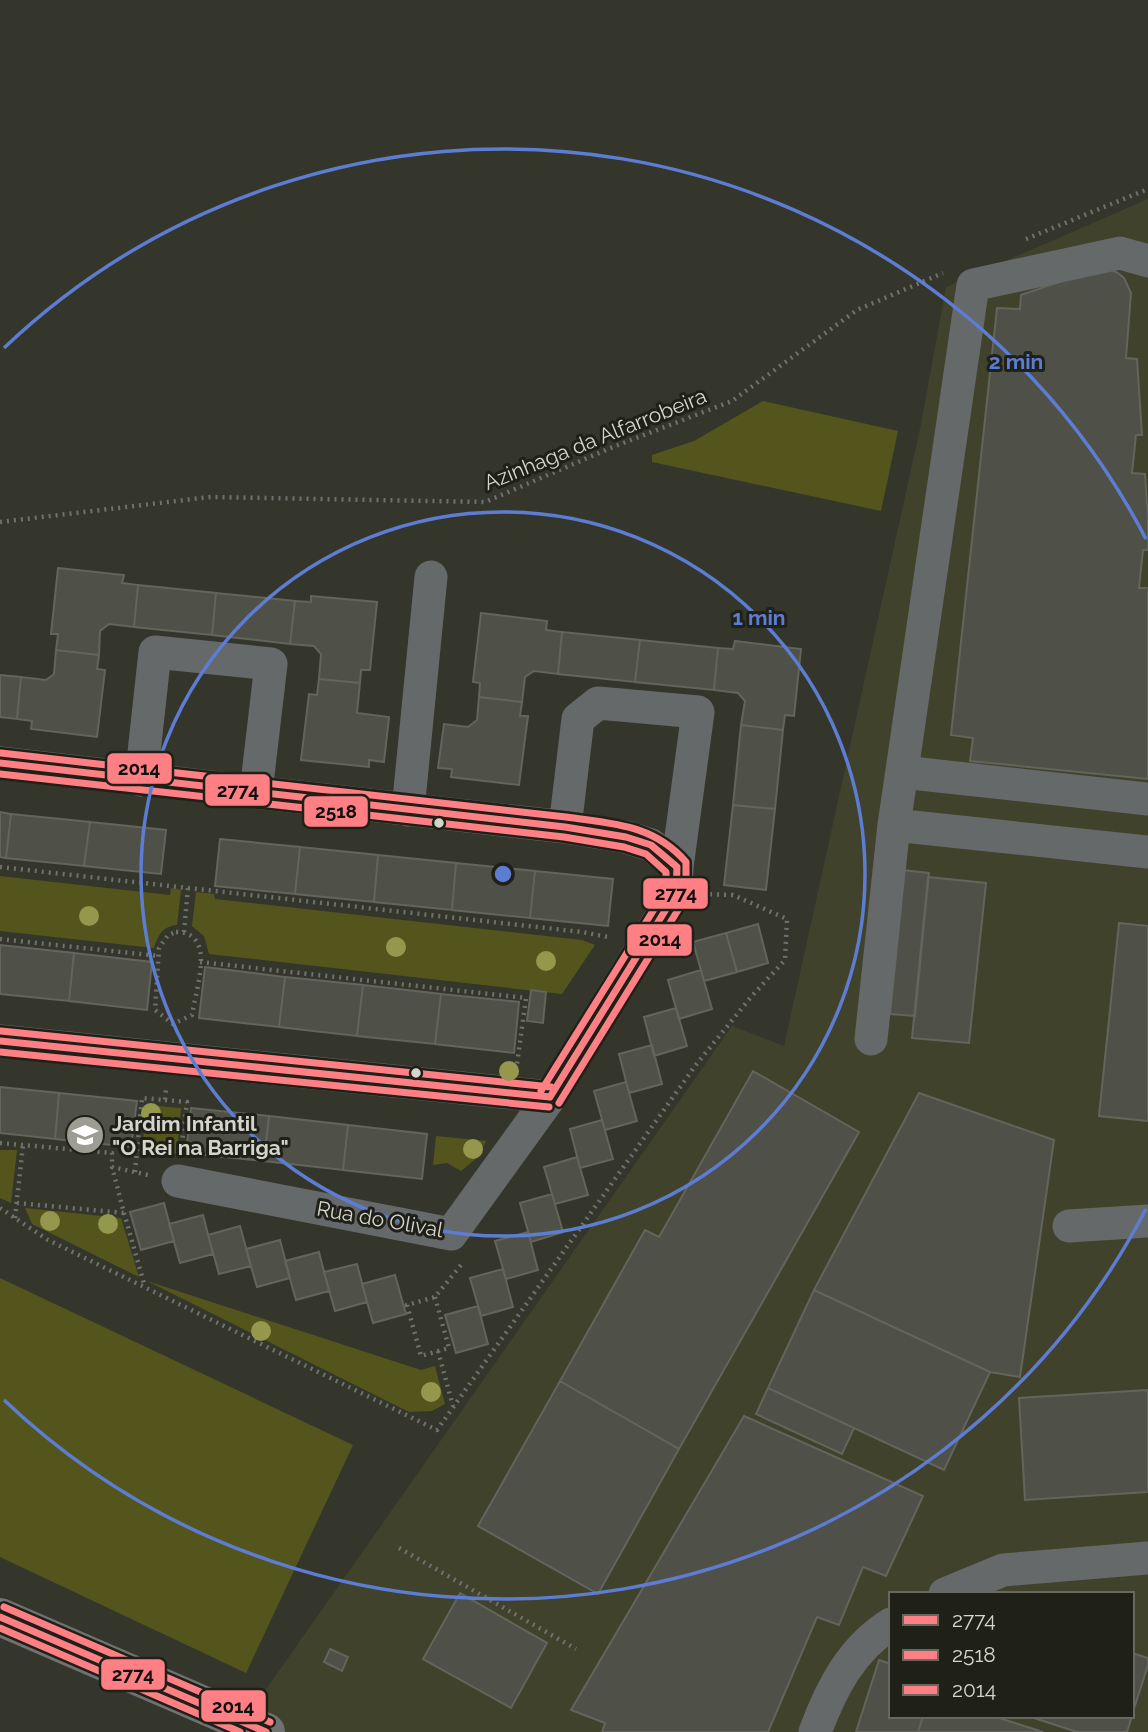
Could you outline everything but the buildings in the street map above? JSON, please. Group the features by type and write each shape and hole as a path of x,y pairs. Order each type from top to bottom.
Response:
{"main road":[{"path":"0,1616 266,1732"}],"street":[{"path":"871,1039 894,825 973,285 1120,253 1148,261"},
{"path":"408,810 431,577"},
{"path":"141,780 155,652 271,664 256,792"},
{"name":"Rua do Olival","path":"178,1181 451,1234 550,1097 676,893 677,867 698,712 598,703 578,719 565,827"},
{"path":"0,763 565,827 626,837 651,845 677,867"},
{"path":"902,772 1148,799"},
{"path":"949,831 954,778"},
{"path":"894,825 1148,852"},
{"path":"0,1041 550,1097"},
{"path":"1069,1226 1148,1221"},
{"path":"949,1592 1003,1570 1148,1558"},
{"path":"815,1732 827,1701 849,1660 889,1626"}],"path":[{"path":"1015,243 1148,189"},
{"name":"Azinhaga da Alfarrobeira","path":"0,522 211,497 485,502 613,447 732,401 857,310 954,269"},
{"path":"0,867 608,937"},
{"path":"184,932 188,888"},
{"path":"184,932 197,939 202,954 192,1015 173,1024 155,1010 159,956 159,948 168,935 184,932"},
{"path":"0,939 159,956"},
{"path":"200,962 526,998 514,1093"},
{"path":"165,1100 169,1058"},
{"path":"112,1167 135,1172 178,1181 187,1102 142,1098 135,1172"},
{"path":"0,1143 112,1153 112,1167 145,1287"},
{"path":"15,1219 23,1145"},
{"path":"17,1203 124,1213"},
{"path":"435,1297 449,1348 421,1356 407,1305 435,1297 466,1259 451,1234"},
{"path":"438,1351 453,1407"},
{"path":"399,1548 576,1649"}],"shaded area":[{"path":"1148,199 1148,1732 245,1732 262,1695 732,1026 784,1046 921,424 946,287"},
{"path":"763,401 898,431 881,511 652,462 652,455 694,441"},
{"path":"0,876 170,895 171,888 181,890 177,925 162,932 154,948 0,931"},
{"path":"196,892 214,894 215,899 582,940 595,945 562,994 209,954 204,936 192,926"},
{"path":"146,1105 181,1108 177,1154 142,1151"},
{"path":"436,1136 486,1141 478,1157 461,1171 447,1163 433,1165"},
{"path":"0,1150 17,1150 11,1203 0,1198"},
{"path":"25,1208 121,1218 139,1277 32,1224"},
{"path":"0,1278 353,1445 246,1673 0,1557"},
{"path":"147,1281 421,1370 435,1366 445,1404 432,1411 409,1412"}],"transit line":[{"name":"2014","path":"1,753 566,817 616,824 660,840 686,862 686,897 559,1103"},
{"name":"2774","path":"0,763 565,827 626,837 651,845 677,867 676,893 550,1097"},
{"name":"2518","path":"0,774 564,837 624,847 646,854 666,872 666,890 541,1091"},
{"name":"2014","path":"1,1031 551,1087"},
{"name":"2774","path":"0,1041 550,1097"},
{"name":"2518","path":"0,1052 549,1107"},
{"name":"2014","path":"4,1607 270,1722"},
{"name":"2774","path":"0,1617 266,1732"},
{"name":"2518","path":"0,1628 240,1732"}],"place":[{"name":"Jardim Infantil \"O Rei na Barriga\"","path":"85,1135"}]}
